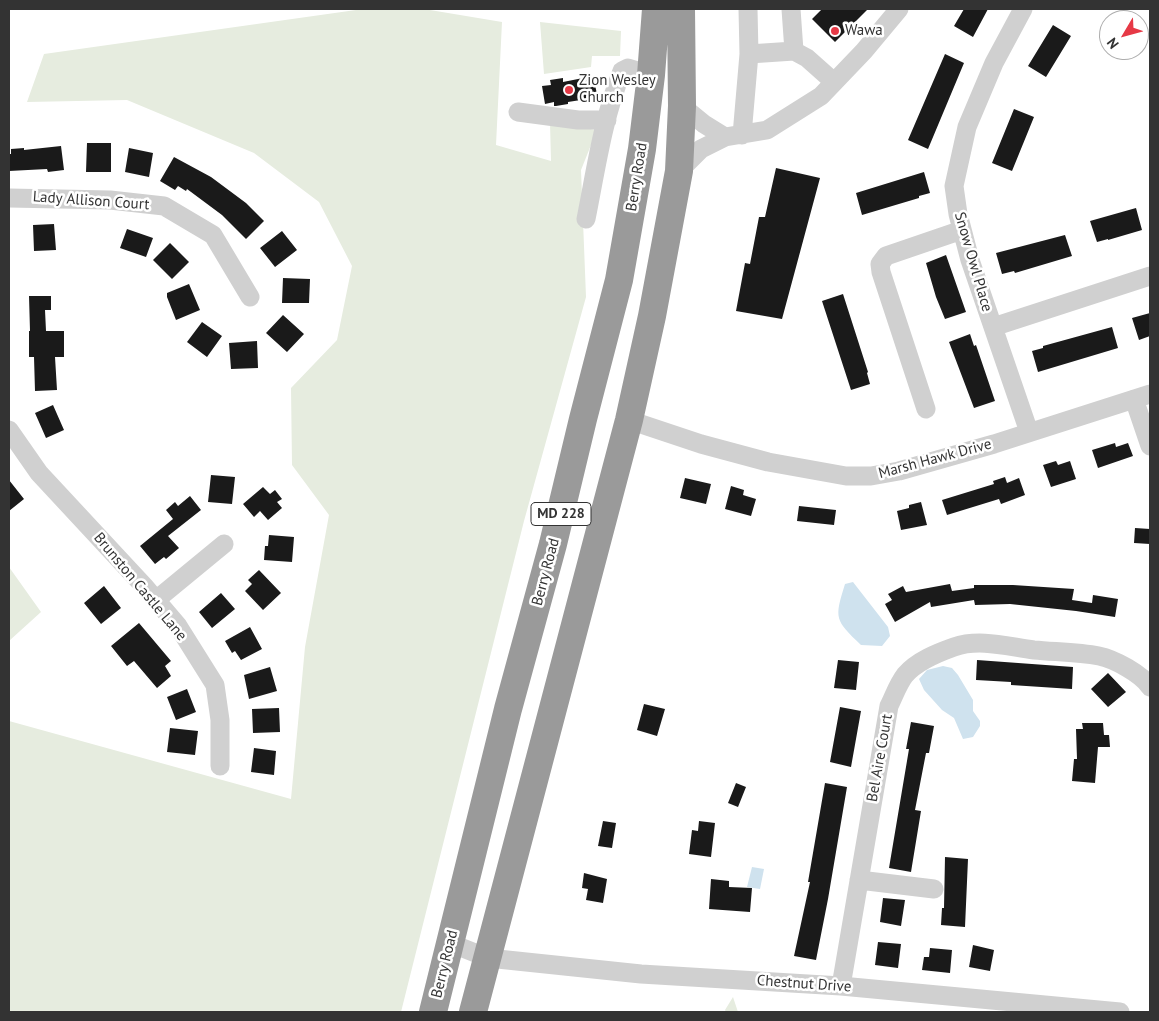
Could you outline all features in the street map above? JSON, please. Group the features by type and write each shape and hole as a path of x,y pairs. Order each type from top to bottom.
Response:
{"highway":[{"name":"Berry Road","path":"433,1012 506,718 554,544 583,419 620,280 642,149 651,75 656,9"},
{"name":"MD 228","path":"473,1012 629,420 652,316 679,171 682,106 682,9"}],"street":[{"path":"734,136 749,54 748,9"},
{"path":"791,9 794,51"},
{"path":"679,171 701,149 734,136 767,130 821,96 864,51 899,9"},
{"name":"Snow Owl Place","path":"1023,9 994,63 967,127 954,186 958,214 970,260 1029,432"},
{"path":"749,54 794,51 807,58 834,82"},
{"path":"586,219 606,120 614,90 622,71 628,68 651,75"},
{"path":"682,106 704,124 734,136"},
{"path":"518,112 578,120 606,120"},
{"name":"Lady Allison Court","path":"9,198 110,200 164,206 213,235 250,297"},
{"path":"926,409 880,264 886,256 962,230"},
{"path":"993,326 1150,276"},
{"path":"1142,397 1150,446"},
{"name":"Marsh Hawk Drive","path":"629,420 701,444 768,462 846,476 871,476 900,471 994,444 1142,397"},
{"name":"Brunston Castle Lane","path":"9,430 39,472 178,626 215,685 220,720 220,766"},
{"path":"156,600 224,544"},
{"name":"Bel Aire Court","path":"842,986 889,706 905,676 915,666 930,657 956,646 992,644 1100,656 1139,676 1150,687"},
{"path":"860,880 934,889"},
{"name":"Chestnut Drive","path":"450,943 488,958 641,974 842,986 1015,1008 1120,1012"}],"shaded area":[{"path":"363,9 424,9 502,22 496,145 551,161 550,123 597,130 581,170 586,297 524,521 401,1012 9,1012 9,721 291,799 305,647 329,515 292,465 291,388 337,340 352,266 319,202 254,153 127,100 27,102 44,54"},
{"path":"540,22 621,31 620,56 592,56 591,67 544,74"},
{"path":"9,567 41,612 9,641"},
{"path":"733,997 738,1012 726,1012 725,1010"}],"water":[{"path":"853,582 888,627 890,636 882,646 861,645 846,630 839,618 839,605 845,584"},
{"path":"943,666 952,668 973,700 973,711 980,721 980,726 973,737 963,739 954,718 942,710 924,690 919,679 927,670"},
{"path":"752,867 764,869 760,889 747,887"}],"building":[{"name":"Wawa","path":"822,9 868,9 835,42 812,19"},
{"path":"964,9 988,9 973,37 954,26"},
{"path":"1053,25 1071,36 1046,77 1028,66"},
{"path":"945,54 964,63 928,149 908,140"},
{"name":"Zion Wesley Church","path":"593,76 597,94 586,96 587,99 568,102 568,104 554,106 554,102 545,104 542,86 551,85 550,80 563,78 563,82"},
{"path":"1014,109 1034,117 1012,171 992,163"},
{"path":"87,143 111,143 111,172 86,172"},
{"path":"61,146 64,170 48,172 47,169 9,171 9,154 11,154 11,149 24,148 24,150"},
{"path":"129,148 153,153 149,177 125,172"},
{"path":"174,157 211,177 246,203 264,221 246,239 222,215 187,189 186,191 178,186 175,190 160,181"},
{"path":"776,168 820,178 782,319 736,311 745,263 750,264 759,217 765,217"},
{"path":"924,172 930,193 862,215 856,193"},
{"path":"1136,208 1142,230 1097,242 1090,221"},
{"path":"54,224 56,250 34,251 33,225"},
{"path":"127,229 153,238 146,257 120,248"},
{"path":"282,231 297,250 275,267 260,248"},
{"path":"1065,235 1072,256 1015,273 1014,271 1002,274 996,253"},
{"path":"170,243 189,262 172,279 153,260"},
{"path":"946,255 966,312 945,319 926,263"},
{"path":"283,278 310,279 309,303 282,303"},
{"path":"189,284 200,310 176,320 167,293"},
{"path":"843,294 868,372 870,384 851,390 822,301"},
{"path":"29,296 51,296 51,310 45,310 46,331 64,331 64,357 55,357 57,390 35,391 34,357 29,357"},
{"path":"1150,313 1150,336 1139,340 1132,318"},
{"path":"283,315 304,334 287,352 266,333"},
{"path":"202,322 222,336 207,357 187,342"},
{"path":"1112,327 1118,348 1038,372 1032,351 1043,348 1043,346"},
{"path":"970,334 974,346 976,345 995,401 974,408 949,342"},
{"path":"257,341 258,368 231,369 229,343"},
{"path":"53,405 64,430 46,438 35,413"},
{"path":"1115,443 1116,447 1128,443 1133,456 1098,468 1092,450"},
{"path":"1056,461 1058,465 1070,461 1076,479 1051,487 1043,465"},
{"path":"211,475 235,477 232,504 208,502"},
{"path":"1005,477 1007,483 1019,478 1025,495 1001,504 999,499 947,515 942,500 994,484 993,481"},
{"path":"685,478 711,484 706,504 680,498"},
{"path":"9,480 24,499 9,511"},
{"path":"731,486 744,490 743,495 756,499 751,516 725,509"},
{"path":"263,487 270,494 275,490 282,499 277,502 282,508 268,520 260,511 254,517 243,504"},
{"path":"190,496 201,510 168,536 179,548 166,559 164,557 155,564 140,546 173,519 166,510 175,502 178,506"},
{"path":"921,502 927,525 901,530 897,511"},
{"path":"799,506 836,510 834,525 797,521"},
{"path":"1135,528 1150,529 1150,544 1134,543"},
{"path":"269,535 294,537 292,562 264,560 265,546 268,546"},
{"path":"259,570 281,593 263,610 245,591 252,584 248,580"},
{"path":"950,584 952,591 974,588 974,585 1013,585 1074,589 1072,600 1092,603 1093,595 1118,599 1115,617 1010,604 975,605 974,600 931,607 930,602 895,622 885,604 892,600 888,594 903,586 906,592"},
{"path":"104,586 121,608 101,624 84,603"},
{"path":"221,593 235,609 212,628 199,612"},
{"path":"139,623 171,661 165,666 171,676 157,688 134,661 127,666 111,646"},
{"path":"250,627 262,649 241,660 235,651 232,653 225,641"},
{"path":"838,660 859,662 856,690 834,688"},
{"path":"977,660 1073,667 1072,689 1011,685 1011,682 976,680"},
{"path":"270,667 277,691 249,699 244,675"},
{"path":"1108,673 1126,692 1108,707 1091,689"},
{"path":"187,689 196,712 176,720 167,697"},
{"path":"644,704 665,709 657,736 637,730"},
{"path":"840,707 861,711 851,767 830,762"},
{"path":"279,708 280,732 253,733 252,709"},
{"path":"911,722 934,726 929,753 926,753 915,810 921,811 911,872 889,868 909,749 906,749"},
{"path":"1082,723 1103,723 1104,735 1109,735 1110,747 1098,747 1095,783 1072,781 1074,759 1077,759 1076,729 1083,729"},
{"path":"170,728 198,731 195,755 167,752"},
{"path":"254,748 276,751 274,775 251,772"},
{"path":"736,783 746,787 738,807 728,803"},
{"path":"825,783 847,787 816,960 794,956 810,882 808,882"},
{"path":"603,821 616,823 612,848 598,846"},
{"path":"699,821 715,823 711,857 689,854 692,830 698,831"},
{"path":"945,857 968,859 965,927 941,925 942,908 944,908"},
{"path":"584,873 607,879 603,903 586,900 588,889 582,888"},
{"path":"711,879 729,881 729,887 752,888 750,912 709,909"},
{"path":"883,898 905,900 901,926 880,922"},
{"path":"878,942 901,944 898,968 875,965"},
{"path":"973,945 994,950 990,971 969,967"},
{"path":"930,948 952,950 950,973 922,970 924,957 929,957"}],"place":[{"name":"Wawa","path":"835,31"},
{"name":"Zion Wesley Church","path":"569,90"}]}
